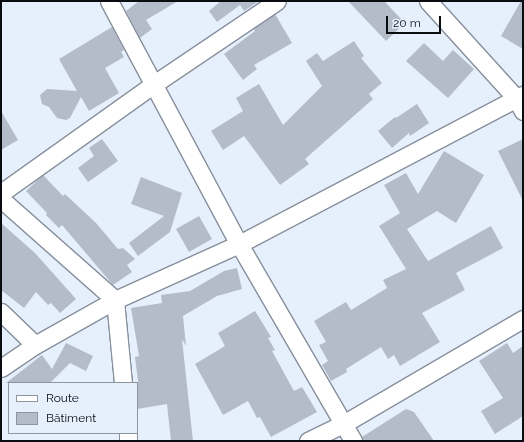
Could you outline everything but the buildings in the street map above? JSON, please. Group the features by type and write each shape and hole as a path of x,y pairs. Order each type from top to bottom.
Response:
{"street":[{"path":"109,1 239,244 353,441"},
{"path":"1,193 154,84 277,1"},
{"path":"1,368 35,345 115,300 239,244 521,101 428,1"},
{"path":"1,199 115,300 123,382"},
{"path":"1,312 35,345"},
{"path":"308,441 343,424 523,318"}]}
